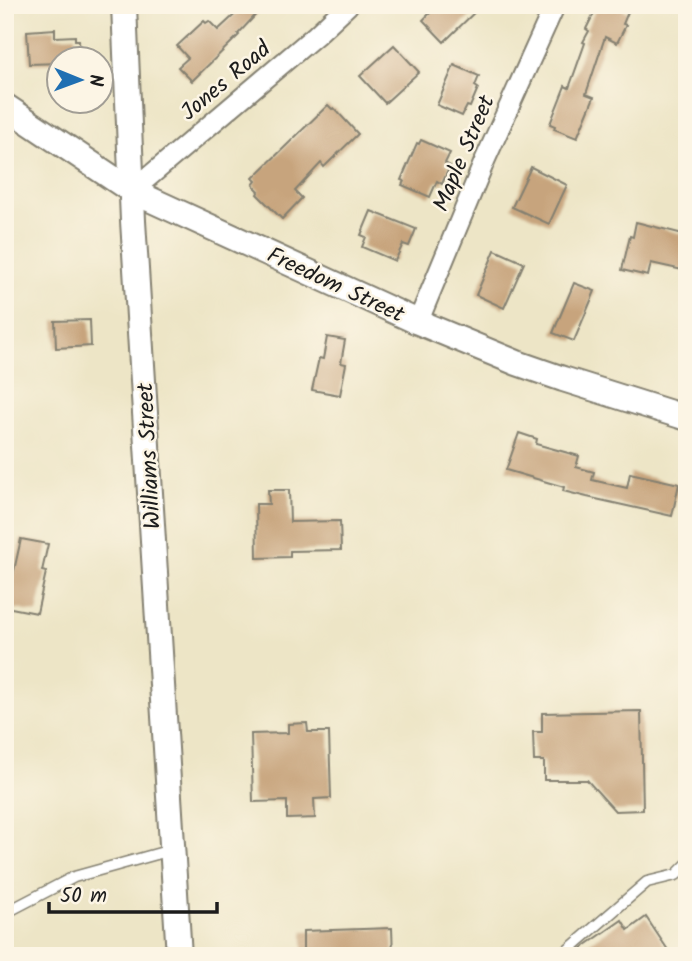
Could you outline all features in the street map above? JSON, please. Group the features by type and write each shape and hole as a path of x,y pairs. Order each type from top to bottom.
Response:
{"street":[{"name":"Williams Street","path":"124,5 132,191 178,956"},
{"name":"Jones Road","path":"132,191 348,5"},
{"name":"Maple Street","path":"418,322 485,160 555,5"},
{"name":"Freedom Street","path":"5,106 132,191 418,322 540,371 687,418"}],"lane":[{"path":"5,913 74,877 172,850"},
{"path":"564,956 647,882 676,875 687,864"}],"building":[{"path":"245,5 264,6 192,81 178,67 188,58 177,46 204,21 209,21 218,30"},
{"path":"438,5 482,5 444,42 423,20"},
{"path":"598,5 616,5 628,12 623,24 626,25 617,43 605,37 586,94 594,97 577,138 554,129 555,126 550,124 565,86 569,88 589,31 586,29"},
{"path":"55,29 55,37 75,36 79,46 46,46 46,63 29,64 27,31"},
{"path":"394,45 419,72 385,103 360,76"},
{"path":"454,65 479,76 475,86 478,88 470,107 467,106 462,116 437,105"},
{"path":"328,105 358,134 324,167 321,163 295,191 302,198 282,219 257,194 259,191 253,185 256,181 253,178"},
{"path":"421,140 450,153 445,163 450,166 442,184 437,181 430,197 402,185 404,181 401,180 417,143"},
{"path":"531,167 567,185 549,224 512,207"},
{"path":"371,211 416,229 409,246 403,244 395,261 362,247 366,237 361,235"},
{"path":"636,222 687,235 687,271 651,263 648,276 622,270"},
{"path":"495,250 524,263 504,308 476,295"},
{"path":"574,283 595,291 574,341 553,333"},
{"path":"90,320 91,346 56,348 55,321"},
{"path":"327,337 345,340 341,363 346,364 340,395 312,390 319,358 323,359"},
{"path":"519,433 537,439 536,444 579,456 576,467 594,472 592,480 627,488 630,473 679,484 672,516 563,491 564,487 506,470"},
{"path":"268,490 289,490 290,522 340,521 341,550 290,551 290,557 257,558 256,504 269,504"},
{"path":"21,539 48,544 42,571 46,572 37,613 6,607"},
{"path":"641,711 643,810 615,811 587,780 544,780 544,761 534,761 533,732 542,732 542,713"},
{"path":"307,723 308,732 329,732 331,798 314,799 315,818 287,819 287,801 253,802 251,734 288,733 288,724"},
{"path":"646,917 672,956 573,956 622,920 628,930"},
{"path":"392,928 393,956 303,956 303,931"}]}
